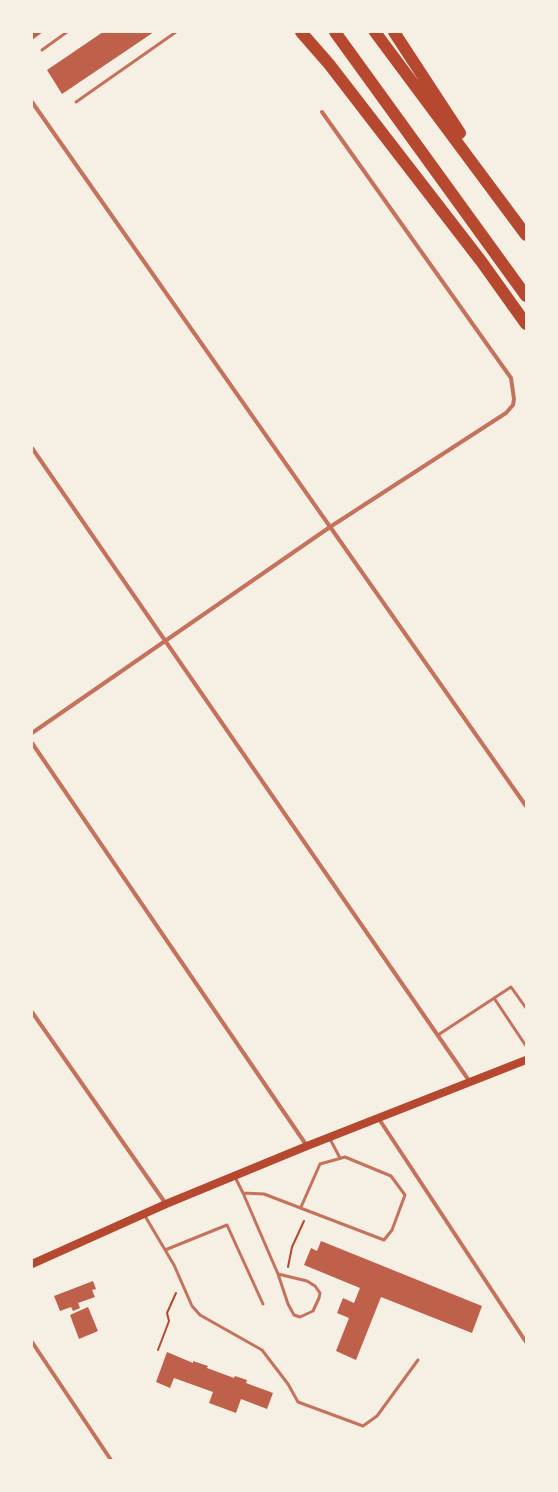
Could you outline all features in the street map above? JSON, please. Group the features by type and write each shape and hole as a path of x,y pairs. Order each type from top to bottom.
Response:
{"highway":[{"path":"301,32 329,64 481,261 526,324"},
{"path":"335,32 526,296"},
{"path":"375,32 525,234"},
{"path":"394,32 525,234"}],"main road":[{"path":"32,1264 166,1204 329,1137 379,1119 470,1082 525,1063"}],"street":[{"path":"32,102 526,806"},
{"path":"32,733 330,526 506,413 513,405 514,399 511,378 322,112"},
{"path":"32,448 470,1082"},
{"path":"32,744 307,1146"},
{"path":"32,1012 166,1204"},
{"path":"379,1119 526,1342"},
{"path":"32,1342 111,1460"}],"lane":[{"path":"42,50 67,32"},
{"path":"76,102 176,32"},
{"path":"438,1035 511,987 526,1008"},
{"path":"494,998 526,1046"},
{"path":"329,1137 340,1158"},
{"path":"243,1193 264,1194 384,1240 392,1230 406,1195 391,1176 345,1157 320,1164 300,1207"},
{"path":"235,1176 278,1274 288,1304 294,1314 300,1317 312,1311 320,1293 315,1286 307,1281 278,1274"},
{"path":"144,1214 165,1250 186,1296 200,1316 262,1350 288,1384 298,1402 363,1426 377,1416 418,1360"},
{"path":"165,1250 227,1225 263,1304"}],"path":[{"path":"288,1267 292,1247 304,1221"},
{"path":"158,1350 169,1321 167,1314 176,1293"}],"building":[{"path":"32,32 43,32 32,40"},
{"path":"103,32 154,32 62,94 47,70"},
{"path":"321,1241 482,1306 472,1333 381,1297 356,1360 336,1351 349,1318 337,1313 343,1298 354,1303 360,1288 304,1265 311,1248 317,1251"},
{"path":"93,1281 96,1289 92,1290 95,1297 78,1303 80,1308 73,1311 71,1307 60,1311 54,1296"},
{"path":"88,1307 98,1331 79,1339 70,1315"},
{"path":"167,1352 193,1363 193,1361 208,1366 207,1368 234,1378 235,1376 247,1380 246,1383 273,1393 267,1409 241,1399 236,1413 209,1403 213,1392 174,1378 170,1388 156,1382"}]}
